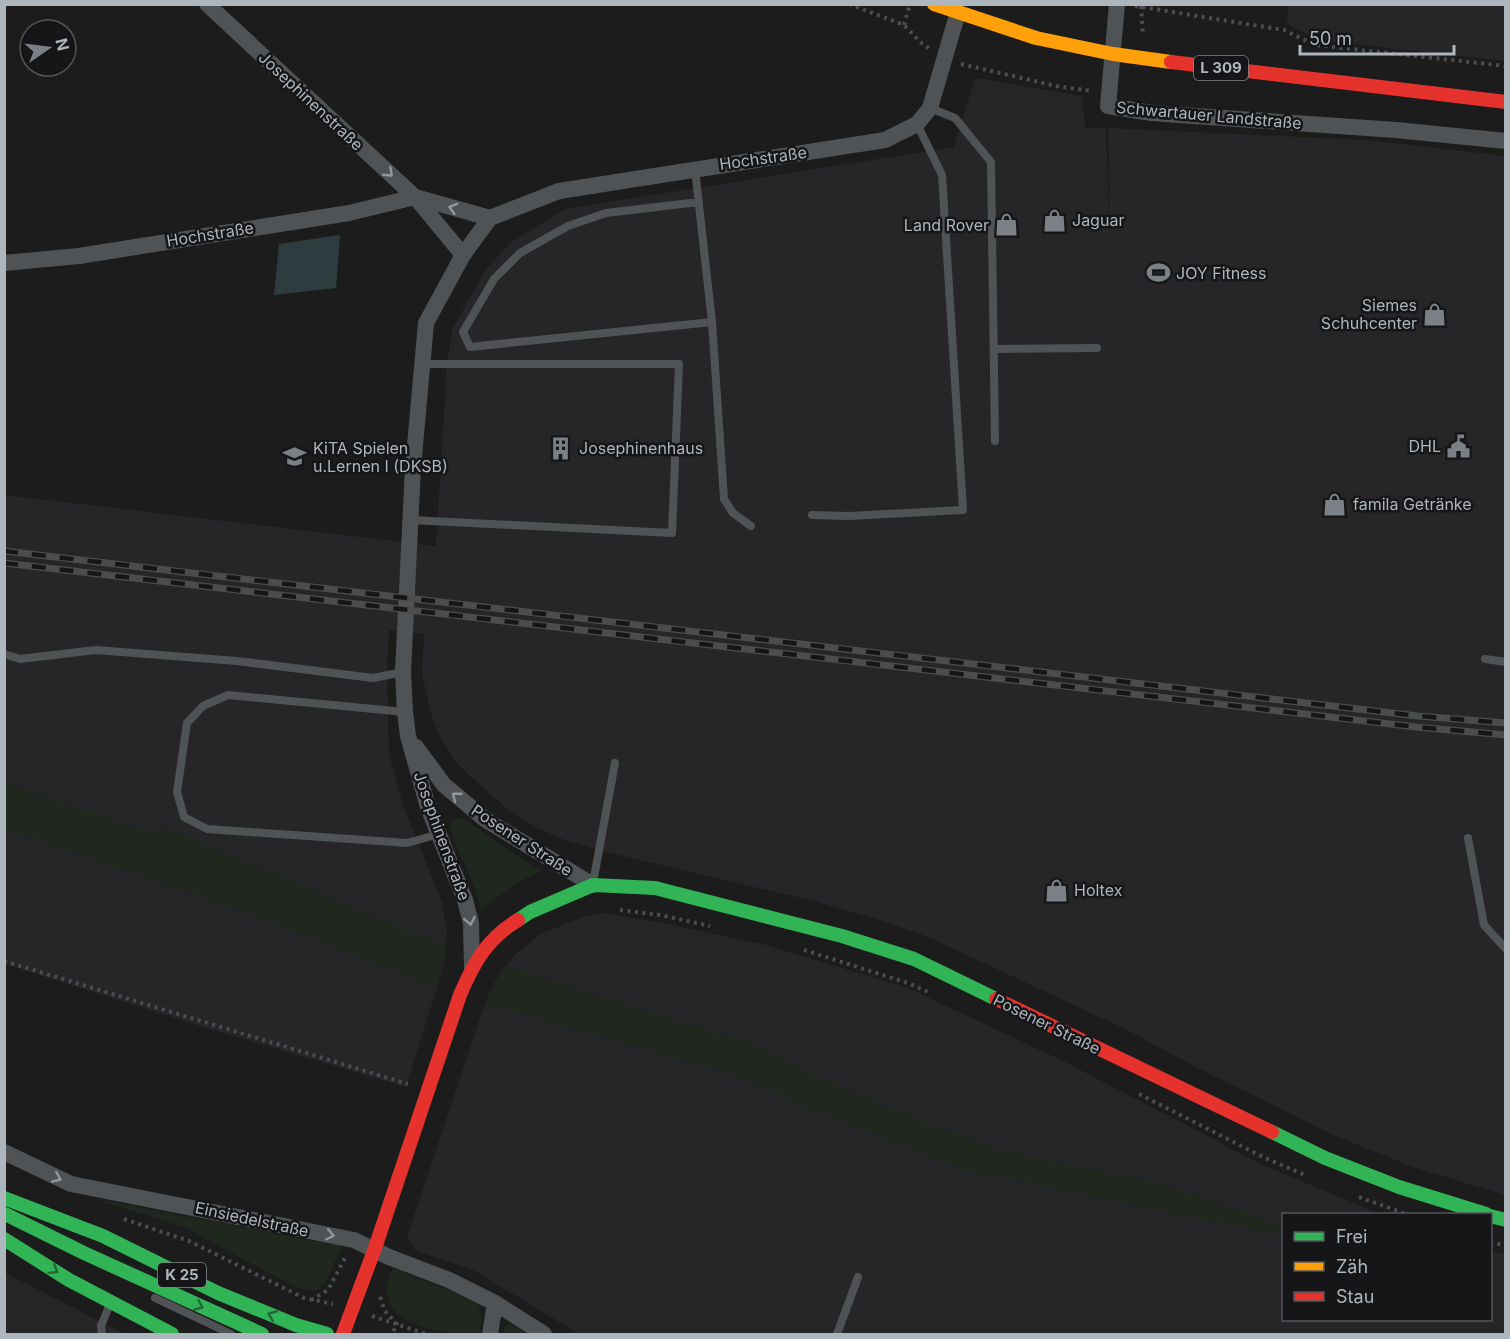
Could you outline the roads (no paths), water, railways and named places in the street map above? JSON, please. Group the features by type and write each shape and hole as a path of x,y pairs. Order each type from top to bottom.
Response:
{"street":[{"name":"Josephinenstraße","path":"207,4 415,197"},
{"name":"L 309","path":"934,4 1036,38 1113,54 1277,76 1506,102"},
{"name":"Schwartauer Landstraße","path":"1117,5 1108,106 1152,113 1396,130 1506,141"},
{"name":"Hochstraße","path":"4,263 79,256 349,213 415,197 490,218 559,191 885,140 917,124 930,108 958,12"},
{"path":"415,197 463,255 490,218"},
{"name":"Josephinenstraße","path":"343,1335 375,1248 460,995 472,967 471,923 465,900 428,807 408,736 403,672 413,468 426,323 463,255"},
{"name":"Posener Straße","path":"408,736 444,785 486,820 593,885"},
{"name":"Posener Straße","path":"472,967 499,932 530,912 593,885 655,888 842,936 914,959 1324,1158 1399,1188 1480,1213"},
{"name":"Einsiedelstraße","path":"4,1152 71,1184 354,1240 375,1248 389,1257 449,1280 495,1303 544,1335"},
{"name":"K 25","path":"4,1198 104,1236 218,1293 296,1325 327,1335"},
{"name":"K 25","path":"4,1214 262,1335"},
{"path":"4,1239 110,1303 172,1335"},
{"path":"490,1335 495,1303"}],"lane":[{"path":"930,108 955,118 991,162 995,441"},
{"path":"812,515 849,516 963,510 942,175 917,124"},
{"path":"695,168 712,322 724,499 734,513 751,526"},
{"path":"699,202 606,213 568,226 519,253 494,279 463,332 470,347 712,322"},
{"path":"994,349 1097,348"},
{"path":"411,520 672,533 679,364 422,364"},
{"path":"4,654 20,659 96,650 237,661 373,678 403,672"},
{"path":"1485,659 1506,662"},
{"path":"405,712 228,695 203,706 187,723 177,792 184,817 207,829 407,843 439,834"},
{"path":"593,885 615,763"},
{"path":"1468,838 1484,925 1506,949"},
{"path":"32,1228 136,1287"},
{"path":"837,1335 858,1277"},
{"path":"147,1293 231,1335"},
{"path":"102,1335 101,1326 110,1303"}],"railway":[{"path":"4,551 1418,716 1506,723"},
{"path":"4,563 1416,727 1506,735"}],"place":[{"name":"Jaguar","path":"1054,220"},
{"name":"Land Rover","path":"1007,225"},
{"name":"JOY Fitness","path":"1158,273"},
{"name":"Siemes Schuhcenter","path":"1435,314"},
{"name":"DHL","path":"1459,446"},
{"name":"Josephinenhaus","path":"561,448"},
{"name":"KiTA Spielen u.Lernen I (DKSB)","path":"295,457"},
{"name":"famila Getränke","path":"1335,504"},
{"name":"Holtex","path":"1056,890"}]}
